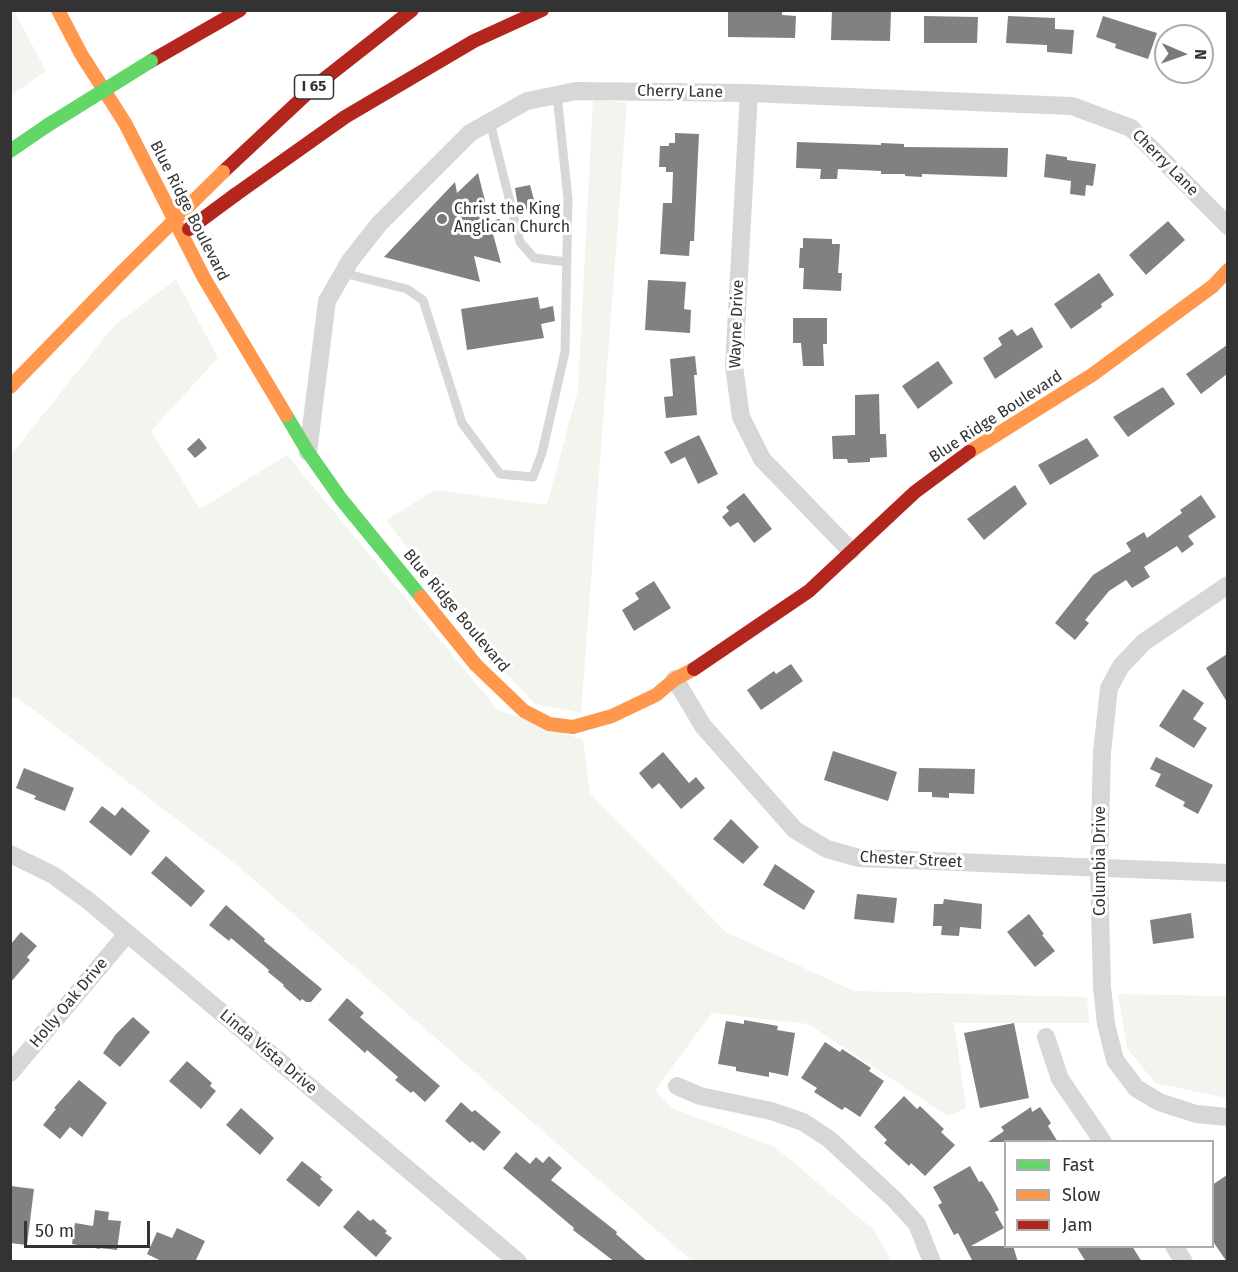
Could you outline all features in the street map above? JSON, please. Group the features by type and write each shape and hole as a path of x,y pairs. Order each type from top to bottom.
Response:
{"main road":[{"name":"Blue Ridge Boulevard","path":"58,10 81,54 125,123 204,278 308,452 341,499 476,665 524,711 549,724 573,727 612,716 656,695 675,679 706,662 808,591 915,492 967,453 1092,375 1214,286 1227,270"},
{"path":"10,151 48,124 240,10"},
{"name":"I 65","path":"10,387 223,172 314,87 412,10"},
{"path":"122,272 188,230 355,111 474,41 542,10"}],"street":[{"name":"Cherry Lane","path":"308,452 327,301 343,273 379,224 470,133 527,101 576,91 749,93 1072,106 1131,128 1227,226"},
{"name":"Wayne Drive","path":"749,93 734,366 741,417 762,459 851,551"},
{"name":"Columbia Drive","path":"1227,585 1144,642 1121,666 1109,688 1102,752 1099,868 1102,987 1106,1024 1115,1060 1136,1088 1152,1099 1196,1114 1227,1117"},
{"name":"Chester Street","path":"675,679 704,726 795,830 827,849 859,858 1227,873"},
{"name":"Linda Vista Drive","path":"10,854 53,875 128,934 518,1262"},
{"name":"Holly Oak Drive","path":"10,1073 128,934"},
{"path":"1046,1037 1060,1078 1102,1140"},
{"path":"677,1086 700,1096 771,1111 803,1122 829,1139 887,1193 916,1224 932,1262"},
{"path":"1175,1248 1184,1262"}],"lane":[{"path":"343,273 407,289 423,300 462,423 500,474 533,477 542,453 565,352 568,198 557,95"},
{"path":"490,122 520,242 534,258 567,262"}],"shaded area":[{"path":"10,11 14,11 46,71 11,95"},
{"path":"593,99 627,103 581,713 535,704 486,652 386,520 435,490 547,505 578,390"},
{"path":"176,279 218,358 151,431 200,509 287,455 498,710 583,740 590,793 726,932 854,991 1087,997 1089,1023 954,1023 966,1108 948,1116 808,1024 712,1013 655,1090 674,1109 775,1147 874,1230 891,1261 692,1261 239,867 17,697 11,698 10,456 113,327"},
{"path":"1118,994 1227,996 1227,1098 1155,1083 1127,1048"}],"building":[{"path":"728,10 782,10 782,15 796,16 795,38 728,37"},
{"path":"832,10 891,11 890,41 831,40"},
{"path":"924,16 978,17 977,43 924,43"},
{"path":"1008,16 1055,18 1055,29 1074,30 1072,54 1047,52 1047,45 1006,43"},
{"path":"1103,16 1154,32 1154,42 1148,59 1115,48 1116,44 1096,37"},
{"path":"675,133 699,134 694,241 690,241 689,256 660,254 663,203 672,203 673,172 666,172 666,167 659,167 660,146 675,143"},
{"path":"797,142 904,144 904,147 1008,148 1007,177 922,174 922,177 881,174 881,171 838,169 837,179 820,179 821,169 796,168"},
{"path":"1046,154 1096,164 1093,186 1086,185 1085,196 1070,194 1071,181 1044,177"},
{"name":"Christ the King Anglican Church","path":"478,173 490,221 500,219 503,231 493,234 501,263 474,256 480,282 384,257 455,182 457,193"},
{"path":"530,185 536,207 519,212 515,188"},
{"path":"1168,221 1185,240 1146,275 1129,255"},
{"path":"803,238 832,239 832,244 840,244 838,273 842,273 841,291 803,289 804,268 799,268"},
{"path":"1099,273 1114,295 1101,304 1102,307 1071,329 1054,304"},
{"path":"648,280 686,282 684,309 691,310 690,333 645,330"},
{"path":"538,297 540,309 553,306 555,321 541,324 544,338 467,350 461,309"},
{"path":"793,318 827,318 827,344 823,344 824,366 803,366 801,343 793,343"},
{"path":"1032,327 1043,347 995,379 983,358 1002,345 998,338 1012,329 1017,336"},
{"path":"1227,345 1227,374 1201,394 1186,374"},
{"path":"695,356 697,415 666,418 664,397 673,396 670,359"},
{"path":"938,361 953,383 918,409 902,386"},
{"path":"1163,387 1175,404 1128,437 1113,417"},
{"path":"879,394 880,434 886,434 887,457 870,458 870,462 848,463 847,459 833,459 832,436 855,435 855,395"},
{"path":"699,435 718,474 698,484 685,457 671,464 664,452"},
{"path":"199,438 207,448 195,458 187,449"},
{"path":"1087,438 1099,456 1050,485 1038,465"},
{"path":"1015,485 1027,504 984,540 967,519"},
{"path":"744,493 772,529 754,543 738,522 730,527 722,517 729,511 726,507"},
{"path":"1201,495 1216,517 1188,536 1194,544 1182,553 1177,546 1144,567 1150,577 1132,588 1126,580 1109,591 1085,620 1089,623 1075,640 1055,623 1093,575 1131,551 1126,543 1144,532 1147,538 1182,513 1180,510"},
{"path":"654,581 671,608 634,631 622,610 639,599 635,593"},
{"path":"1227,654 1227,702 1206,668"},
{"path":"791,664 803,681 761,710 747,690 774,671 776,674"},
{"path":"1183,689 1204,703 1193,719 1207,728 1194,748 1159,726"},
{"path":"833,751 897,772 888,801 824,780"},
{"path":"663,752 689,783 696,777 705,788 681,809 659,783 652,789 639,773"},
{"path":"1156,757 1213,785 1198,814 1183,806 1185,802 1155,786 1161,774 1150,769"},
{"path":"24,768 74,788 65,811 34,799 36,796 16,788"},
{"path":"919,768 975,769 974,794 949,793 949,798 932,797 932,792 918,792"},
{"path":"102,806 115,816 122,807 150,831 131,856 89,822"},
{"path":"731,819 759,847 743,864 713,839"},
{"path":"166,856 205,891 191,907 151,873"},
{"path":"775,864 815,891 804,910 763,885"},
{"path":"857,894 897,898 894,923 854,919"},
{"path":"944,899 982,904 981,929 960,927 959,936 941,935 942,926 933,926 934,904 943,904"},
{"path":"226,905 265,939 264,941 322,989 311,1002 302,999 300,1001 268,972 269,970 231,938 229,941 209,925"},
{"path":"1191,913 1194,938 1153,944 1150,920"},
{"path":"1029,914 1055,951 1035,967 1007,932"},
{"path":"21,932 37,946 27,957 30,960 10,983 10,945"},
{"path":"347,998 364,1013 360,1017 440,1086 425,1102 395,1080 398,1077 367,1050 365,1053 328,1020"},
{"path":"133,1017 150,1032 120,1067 103,1053 116,1034"},
{"path":"744,1020 778,1026 777,1030 795,1033 788,1076 769,1072 769,1077 736,1071 736,1067 718,1064 726,1021 744,1024"},
{"path":"1014,1023 1029,1098 980,1108 964,1033"},
{"path":"825,1042 840,1052 842,1049 862,1062 871,1068 869,1071 884,1081 860,1117 845,1107 842,1110 814,1092 817,1088 801,1078"},
{"path":"187,1061 212,1083 210,1086 216,1091 201,1109 169,1081"},
{"path":"79,1080 107,1103 82,1137 70,1127 60,1139 43,1125 56,1109 54,1108"},
{"path":"904,1096 917,1109 920,1106 944,1129 941,1132 955,1145 925,1176 911,1163 909,1166 884,1143 887,1140 874,1127"},
{"path":"461,1102 472,1112 475,1110 501,1132 484,1151 472,1141 470,1143 445,1121"},
{"path":"1031,1107 1032,1112 1040,1107 1051,1123 1048,1126 1057,1140 988,1142 1004,1131 1001,1127"},
{"path":"241,1108 274,1138 260,1155 226,1125"},
{"path":"516,1152 530,1164 536,1157 543,1163 549,1156 562,1168 551,1180 617,1232 616,1234 648,1262 615,1262 573,1230 574,1228 503,1168"},
{"path":"302,1161 322,1177 320,1179 333,1190 319,1207 286,1180"},
{"path":"970,1166 979,1182 982,1181 991,1195 999,1210 995,1212 1004,1228 971,1246 1014,1248 1018,1262 973,1262 958,1233 954,1235 938,1205 942,1203 933,1187"},
{"path":"1227,1175 1227,1262 1214,1243 1214,1184"},
{"path":"11,1186 34,1189 27,1245 10,1243"},
{"path":"95,1210 109,1212 108,1220 121,1221 117,1250 72,1244 75,1223 93,1226"},
{"path":"358,1210 370,1221 373,1219 392,1238 376,1257 343,1227"},
{"path":"177,1228 205,1241 195,1262 163,1262 147,1254 157,1232 172,1238"},
{"path":"1077,1248 1133,1248 1142,1262 1086,1262"}],"traffic: fast":[{"path":"48,125 151,61"},
{"path":"10,151 48,125"},
{"path":"286,415 308,452 341,499 421,597"}],"traffic: slow":[{"path":"58,10 81,54 125,123 204,278 286,415"},
{"path":"122,272 223,172"},
{"path":"969,452 1092,375 1213,286 1228,270"},
{"path":"10,387 122,272"},
{"path":"421,597 476,665 524,711 549,724 573,727 612,716 656,695 675,679 694,669"}],"traffic: jam":[{"path":"151,61 240,10"},
{"path":"223,172 314,87 412,10"},
{"path":"235,195 345,117 474,41 542,10"},
{"path":"189,229 235,195"},
{"path":"694,669 809,591 915,492 969,452"}],"place":[{"name":"Christ the King Anglican Church","path":"442,219"}]}
